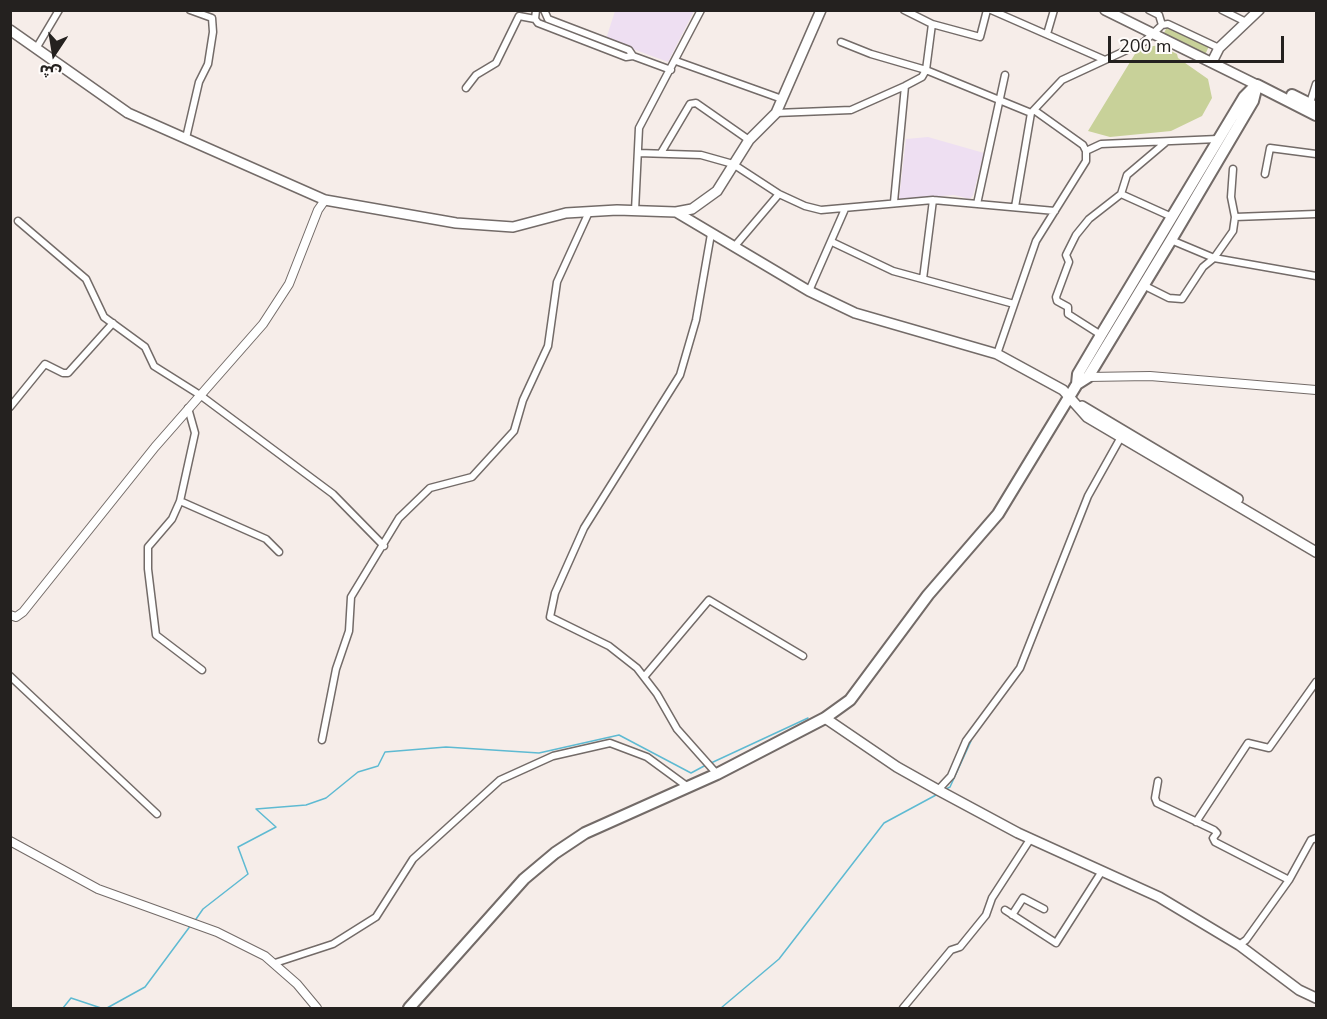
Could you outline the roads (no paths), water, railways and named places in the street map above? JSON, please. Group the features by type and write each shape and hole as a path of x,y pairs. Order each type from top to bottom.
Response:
{"main road":[{"path":"10,30 128,113 325,200 456,223 513,227 566,213 676,212 692,209 717,191 749,140 776,113 821,10"},
{"path":"1105,10 1257,85 1281,90 1312,109"},
{"path":"1212,62 1219,48 1259,10"},
{"path":"409,1008 524,879 555,852 585,833 717,774 825,718 850,700 928,595 998,514 1070,398 1077,384 1078,374 1219,139 1244,98 1257,85"},
{"path":"1077,384 1088,377 1171,240 1253,100 1257,85"},
{"path":"676,212 809,291 855,313 997,354 1063,390 1087,417 1317,552"},
{"path":"1070,398 1317,545"},
{"path":"825,718 938,790 1031,838 1159,897 1239,945 1299,990 1317,998"}],"street":[{"path":"37,47 58,10"},
{"path":"190,10 212,18"},
{"path":"186,138 200,82 208,64 214,10"},
{"path":"535,19 536,10"},
{"path":"544,10 548,19 629,50 633,56"},
{"path":"634,211 639,128 701,10"},
{"path":"904,10 932,24 980,37 989,10 1105,60"},
{"path":"1047,34 1054,10"},
{"path":"1149,10 1158,15 1162,25"},
{"path":"1222,10 1246,22"},
{"path":"466,88 476,75 496,63 519,16 535,19 538,23 626,57 633,56 671,70"},
{"path":"776,113 851,110 922,77 926,70 932,24"},
{"path":"1015,207 1033,112 1062,80 1144,42 1162,25 1168,24 1219,48"},
{"path":"841,42 871,54 926,70 998,102 1033,112 1083,145 1086,151 1086,161 1036,241 997,354"},
{"path":"676,61 782,99"},
{"path":"976,204 1005,75"},
{"path":"1312,109 1317,84"},
{"path":"894,202 905,86"},
{"path":"661,153 690,104 696,104 749,140"},
{"path":"1086,151 1101,144 1219,139"},
{"path":"1101,335 1068,314 1068,307 1056,297 1069,262 1066,255 1076,235 1089,219 1121,194 1127,175 1166,142"},
{"path":"1265,174 1270,148 1317,154"},
{"path":"638,153 701,155 733,164 779,194 805,206 821,210 933,200 1055,211"},
{"path":"1143,285 1169,298 1182,299 1203,267 1214,258 1233,231 1235,217 1231,197 1233,169"},
{"path":"734,247 779,194"},
{"path":"1121,194 1172,217"},
{"path":"10,615 16,617 23,612 188,408 249,341 278,304 292,276 318,210 325,200"},
{"path":"923,279 933,200"},
{"path":"809,291 845,209"},
{"path":"322,740 336,669 349,631 351,597 399,518 430,488 472,477 514,431 523,400 548,346 557,282 589,212"},
{"path":"1235,217 1317,214"},
{"path":"18,221 86,279 104,317 145,348 154,366 200,395 333,495 384,546"},
{"path":"711,234 696,320 680,375 585,528 555,593 550,617 609,646 644,677 677,729 717,774"},
{"path":"1171,240 1214,258 1317,276"},
{"path":"832,242 893,271 1014,304"},
{"path":"10,407 45,364 67,374 113,323"},
{"path":"1088,377 1161,376 1317,390"},
{"path":"188,408 195,433 180,501 172,519 148,547 153,626 156,635 202,670"},
{"path":"938,790 951,776 966,741 1020,668 1088,496 1121,437"},
{"path":"180,501 266,538 279,552"},
{"path":"644,677 709,600 803,656"},
{"path":"10,676 157,814"},
{"path":"1197,822 1248,743 1269,748 1317,682"},
{"path":"275,963 333,944 376,917 412,860 500,780 554,756 610,743 647,757 689,787"},
{"path":"1158,781 1155,798 1157,803 1216,832 1213,840 1215,842 1289,880"},
{"path":"903,1008 951,950 960,947 986,915 992,898 1031,838"},
{"path":"1239,945 1246,940 1289,880 1311,840 1317,838"},
{"path":"10,841 98,889 217,932 275,963 297,984 316,1008"},
{"path":"1005,910 1056,943 1102,871"},
{"path":"1012,915 1023,898 1044,909"}],"waterway":[{"path":"711,763 808,718"},
{"path":"194,922 203,909 248,874 238,847 276,827 256,809 306,805 326,798 358,772 378,766 385,752 446,747 539,753 619,735 691,773 706,765"},
{"path":"946,789 950,787 971,741"},
{"path":"721,1008 779,959 884,823 936,795"},
{"path":"107,1008 145,987 191,925"},
{"path":"63,1008 71,998 101,1008"}]}
